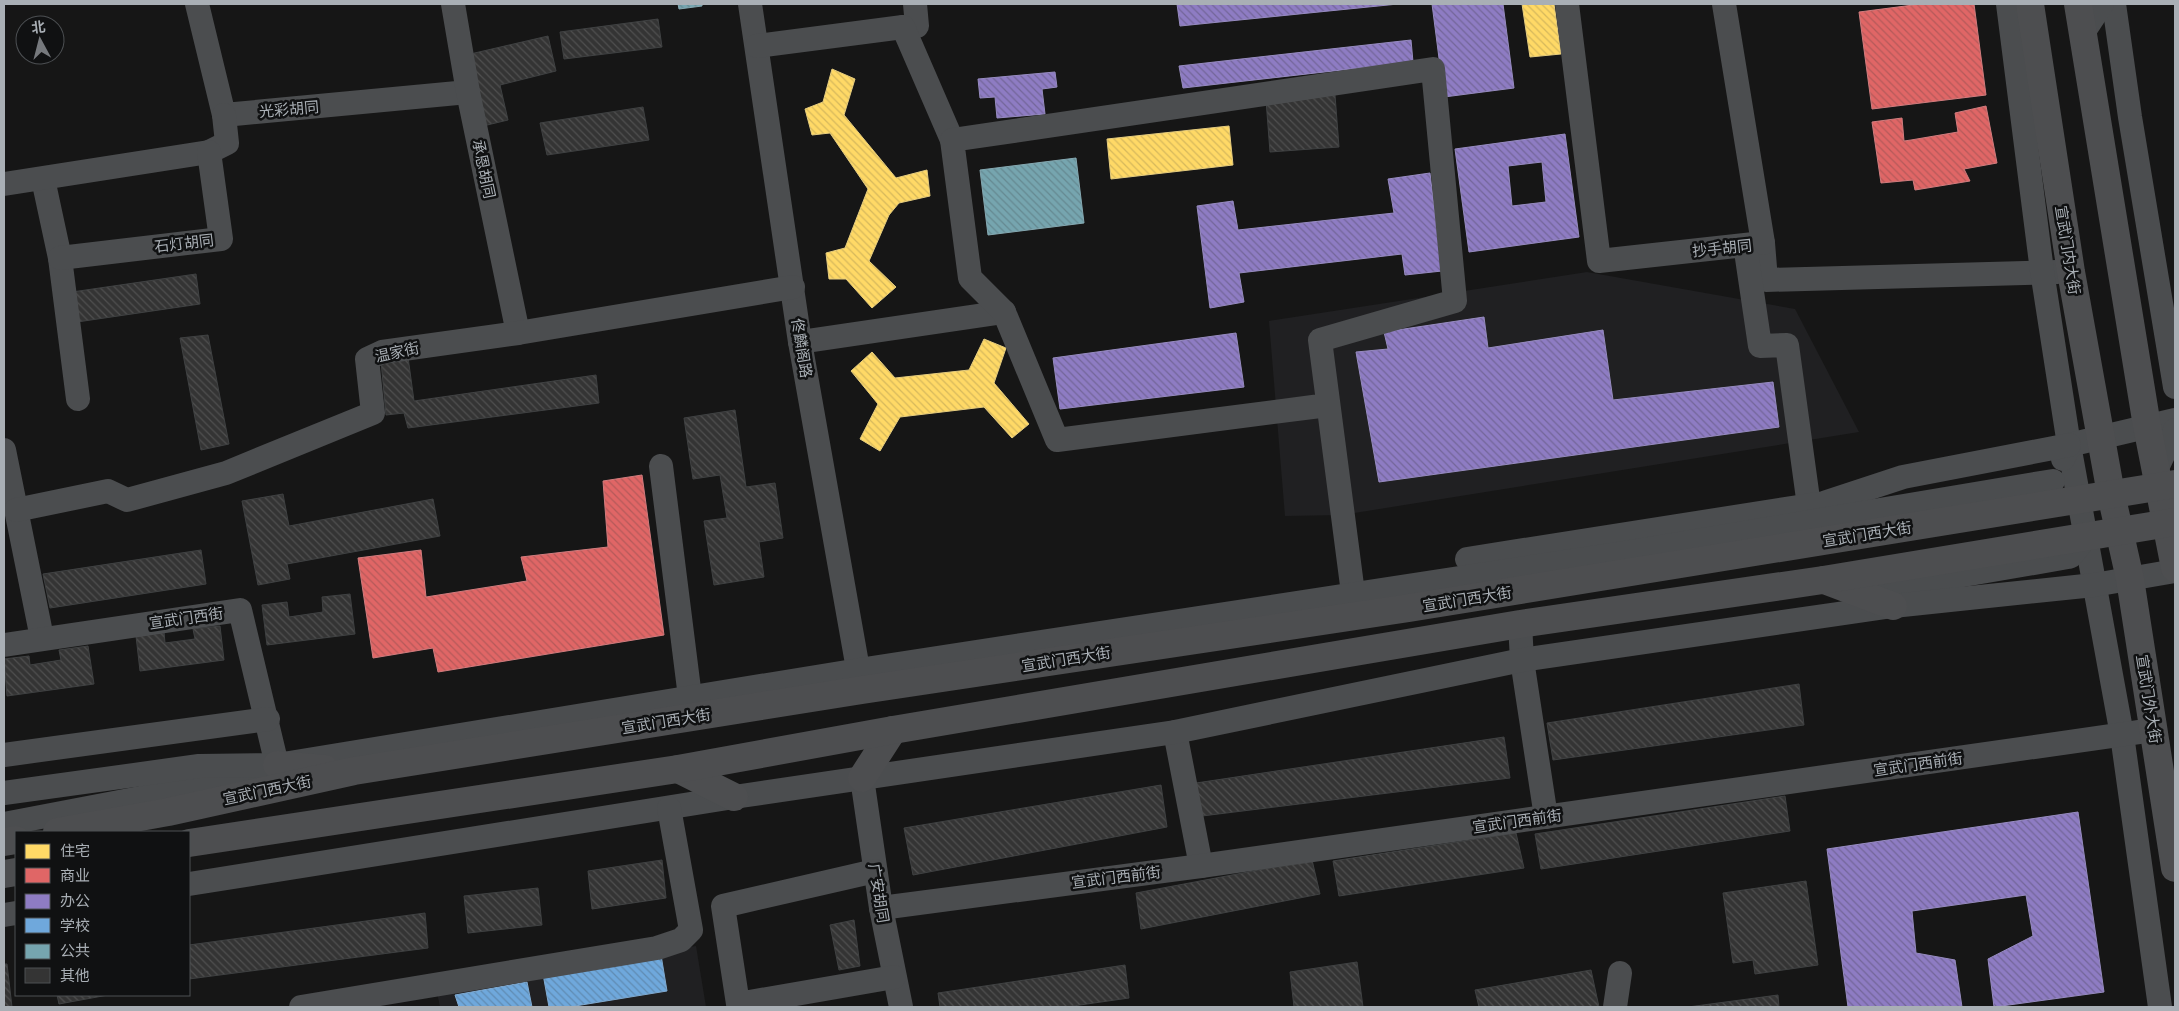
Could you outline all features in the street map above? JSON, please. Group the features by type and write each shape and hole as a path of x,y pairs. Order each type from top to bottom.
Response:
{"main road":[{"name":"宣武门内大街","path":"2030,4 2071,272 2111,494 2120,531"},
{"path":"2078,4 2147,426 2163,481 2171,522 2175,569"},
{"name":"宣武门西大街","path":"63,831 168,812 354,771 860,680 1355,604 2078,500 2163,481"},
{"path":"190,843 678,769 893,730 1520,624 1823,580 2171,522"},
{"name":"宣武门外大街","path":"2120,531 2130,579 2175,868"},
{"path":"1823,580 1894,606"},
{"path":"862,778 893,730"},
{"path":"277,765 354,771"},
{"path":"678,769 734,797"}],"street":[{"path":"4,184 209,152 227,143 224,115 196,4"},
{"name":"承恩胡同","path":"453,4 468,92 518,333"},
{"name":"佟麟阁路","path":"750,4 800,342 848,623 860,680"},
{"path":"757,46 918,26 915,4"},
{"name":"抄手胡同","path":"1567,4 1599,261 1754,244 1766,280 2071,272"},
{"path":"1724,4 1754,244 1760,346 1787,345 1809,506"},
{"path":"2008,4 2042,272 2078,500 2087,536 2094,585 2122,735 2160,1007"},
{"path":"2083,33 2102,4"},
{"path":"2114,4 2130,117 2175,387"},
{"path":"903,27 952,140 970,278 1004,312 1057,440 1328,405"},
{"path":"952,140 1432,69 1455,301 1320,340 1355,604"},
{"name":"光彩胡同","path":"224,115 468,92"},
{"name":"石灯胡同","path":"60,258 222,238 209,152"},
{"path":"43,179 60,258 78,399"},
{"name":"温家街","path":"16,510 108,491 127,500 226,473 373,413 367,359 382,352 518,333 793,288"},
{"path":"800,342 1004,312"},
{"name":"宣武门西大街","path":"1355,604 1418,567 1824,504 1903,477 2069,445 2175,420"},
{"path":"2163,481 2175,430"},
{"path":"2069,445 2054,481 2078,500"},
{"path":"4,450 42,638"},
{"path":"660,466 690,697"},
{"name":"宣武门西大街","path":"1355,604 1630,552 2054,481"},
{"path":"190,884 734,797 1175,732 1522,660 1894,606 2094,585 2175,569"},
{"name":"宣武门西街","path":"4,645 240,610 268,719 277,765"},
{"path":"1520,624 1522,660 1546,817"},
{"name":"宣武门西大街","path":"4,793 200,766 277,765 690,697 860,680"},
{"path":"4,755 268,719"},
{"name":"宣武门西前街","path":"881,908 1201,866 2154,730"},
{"path":"1175,732 1201,866"},
{"name":"宣武门西大街","path":"4,824 229,781 277,765"},
{"name":"广安胡同","path":"862,778 881,908 901,1007"},
{"path":"301,1007 657,948 681,940 691,930 669,808"},
{"path":"875,871 723,906 738,1004 894,977"},
{"path":"1615,1007 1620,973"}],"shaded area":[{"path":"1587,272 1795,309 1859,432 1342,515 1285,516 1269,321"},
{"path":"696,946 706,1007 440,1007 436,987"}],"building: 住宅":[{"path":"1522,4 1554,4 1561,54 1530,57"},
{"path":"832,69 855,79 844,115 896,178 927,170 930,196 899,203 889,215 869,261 896,287 872,308 846,279 829,279 826,253 845,248 868,189 830,133 812,135 805,109 823,102"},
{"path":"1229,126 1233,165 1111,179 1107,139"},
{"path":"984,339 1006,348 994,383 1029,424 1012,438 984,407 900,417 880,451 860,439 878,404 851,371 872,352 895,378 969,370"}],"building: 商业":[{"path":"1921,4 1974,4 1986,95 1872,109 1859,12"},
{"path":"1986,106 1997,163 1964,169 1970,181 1915,190 1913,180 1881,183 1872,122 1902,118 1904,141 1958,132 1955,113"},
{"path":"642,475 664,635 438,672 433,648 373,658 358,558 421,550 426,597 527,581 521,557 608,547 603,481"}],"building: 办公":[{"path":"1177,4 1398,4 1180,26"},
{"path":"1432,4 1503,4 1514,88 1444,97"},
{"path":"1411,40 1413,62 1183,88 1179,66"},
{"path":"1055,72 1057,87 1042,89 1045,114 997,118 995,97 980,98 978,79"},
{"path":"1565,134 1579,237 1469,252 1455,149","holes":["1542,162 1546,202 1512,206 1508,166"]},
{"path":"1430,173 1442,271 1405,275 1402,254 1239,273 1244,302 1210,308 1197,206 1233,201 1238,230 1394,213 1388,179"},
{"path":"1484,317 1488,348 1603,330 1613,400 1773,382 1779,427 1379,482 1356,352 1388,349 1384,332"},
{"path":"1236,333 1244,387 1060,409 1053,358"},
{"path":"2078,812 2104,992 1994,1007 1988,959 2033,936 2026,895 1912,911 1916,953 1955,960 1962,1007 1848,1007 1827,849"}],"building: 学校":[{"path":"661,955 667,991 569,1007 549,1007 543,974"},
{"path":"527,982 532,1007 459,1007 455,995"}],"building: 公共":[{"path":"678,4 702,4 702,6 679,9"},
{"path":"1076,158 1084,223 988,235 980,170"}],"building: 其他":[{"path":"658,19 662,47 564,59 560,32"},
{"path":"548,36 556,71 500,85 508,120 483,126 466,55"},
{"path":"1335,95 1339,147 1270,152 1266,100"},
{"path":"643,107 649,140 547,155 540,123"},
{"path":"196,274 200,304 77,322 72,292"},
{"path":"208,335 229,444 201,450 180,338"},
{"path":"408,357 414,401 596,375 599,403 408,428 404,413 386,415 381,361"},
{"path":"735,410 746,487 775,483 783,538 759,542 764,577 714,585 704,521 727,518 720,475 693,479 684,418"},
{"path":"283,494 289,526 433,499 440,536 287,564 290,579 258,585 242,501"},
{"path":"201,550 206,584 50,608 43,574"},
{"path":"350,594 355,634 267,645 262,605 287,602 289,617 323,612 322,597"},
{"path":"220,626 224,660 140,671 136,636 164,632 165,643 195,639 193,629"},
{"path":"88,646 94,684 7,696 4,659 29,656 30,665 61,660 59,650"},
{"path":"1799,684 1804,725 1553,760 1547,723"},
{"path":"1504,737 1510,778 1202,816 1196,783"},
{"path":"1161,785 1167,827 913,875 904,828"},
{"path":"1785,796 1790,831 1541,869 1535,834"},
{"path":"1516,833 1524,868 1339,896 1333,861"},
{"path":"662,860 666,898 592,909 588,871"},
{"path":"1312,860 1320,894 1141,929 1136,893"},
{"path":"1806,881 1818,965 1755,974 1753,960 1733,963 1723,893"},
{"path":"538,888 542,925 468,933 464,896"},
{"path":"425,913 428,948 190,979 190,945"},
{"path":"854,920 860,966 839,970 830,925"},
{"path":"1357,962 1363,1007 1294,1007 1290,972"},
{"path":"4,964 7,964 12,1007 4,1007"},
{"path":"1125,965 1129,998 1066,1007 940,1007 938,993"},
{"path":"1591,970 1599,1007 1479,1007 1475,990"},
{"path":"1778,995 1779,1007 1688,1007"},
{"path":"57,996 103,996 59,1004"}]}
